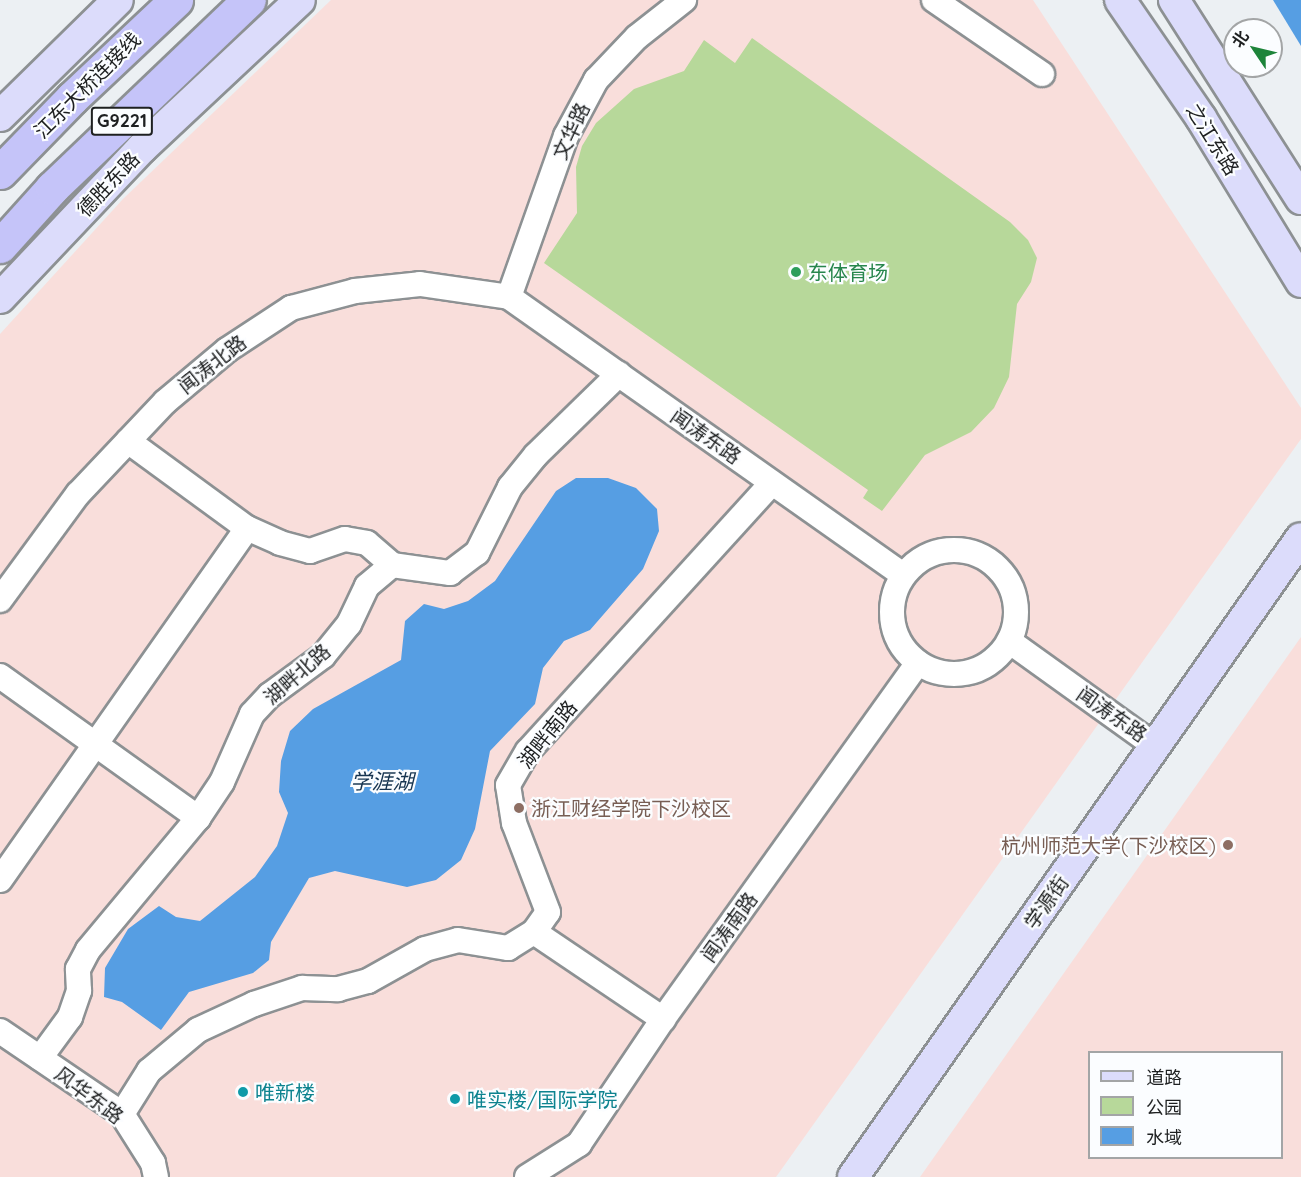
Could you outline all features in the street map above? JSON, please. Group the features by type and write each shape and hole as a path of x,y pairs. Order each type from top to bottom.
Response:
{"highway":[{"name":"江东大桥连接线","path":"0,172 72,98 176,0"},
{"name":"G9221","path":"0,246 52,188 249,0"}],"main road":[{"path":"0,116 118,0"},
{"name":"德胜东路","path":"0,298 142,148 300,0"},
{"name":"之江东路","path":"1120,0 1201,118 1301,282"},
{"path":"1174,0 1301,199"},
{"name":"学源街","path":"853,1177 1301,538"},
{"path":"874,1177 1301,564"}],"street":[{"name":"文华路","path":"509,297 566,136 596,80 637,37 684,0"},
{"path":"934,0 1042,74"},
{"name":"闻涛北路","path":"0,600 78,494 165,402 227,350 291,308 355,291 420,284 509,297"},
{"name":"闻涛东路","path":"509,297 903,575"},
{"path":"129,441 247,528 280,543 310,551 345,539 367,543 392,565 450,573 477,553 510,487 536,455 619,374"},
{"name":"湖畔南路","path":"534,932 548,912 514,823 508,785 528,751 772,483"},
{"path":"0,880 247,528"},
{"path":"937,551 968,551 996,564 1010,581 1017,600 1016,622 1009,642 996,658 979,669 958,674 937,672 918,663 904,650 895,632 892,613 894,593 903,575 918,560 937,551"},
{"name":"湖畔北路","path":"40,1058 70,1017 79,992 78,969 88,950 198,818 222,782 252,714 270,695 323,656 349,624 367,586 392,565"},
{"name":"闻涛东路","path":"1009,642 1155,746"},
{"name":"闻涛南路","path":"527,1177 579,1144 663,1019 918,663"},
{"path":"0,676 198,818"},
{"path":"122,1114 149,1071 198,1030 254,1004 302,988 338,989 368,981 425,949 458,940 508,948 534,932 663,1019"},
{"name":"风华东路","path":"0,1031 122,1114 153,1163 156,1177"}],"shaded area":[{"name":"浙江财经学院下沙校区","path":"331,0 1033,0 1301,408 1301,439 776,1177 0,1177 0,334 123,199"},
{"name":"杭州师范大学(下沙校区)","path":"1301,637 1301,1177 920,1177"}],"green space":[{"name":"东体育场","path":"752,38 1010,222 1028,240 1037,258 1031,282 1017,304 1009,377 994,408 971,432 925,455 882,511 863,498 868,490 544,263 577,213 576,167 582,146 596,123 634,89 684,71 704,40 735,63"}],"water":[{"path":"1273,0 1301,0 1301,46"},
{"name":"学涯湖","path":"576,478 608,478 636,488 657,509 659,531 643,569 590,630 564,641 543,668 535,704 490,751 475,829 461,860 436,880 407,887 335,871 309,878 271,942 269,960 253,973 189,992 161,1030 122,1002 104,997 105,968 128,929 159,906 176,917 200,921 255,877 277,846 288,813 279,792 281,761 290,731 313,709 401,660 405,621 424,604 444,609 468,601 495,581 556,491"}],"place":[{"name":"东体育场","path":"796,272"},
{"name":"浙江财经学院下沙校区","path":"519,808"},
{"name":"杭州师范大学(下沙校区)","path":"1228,845"},
{"name":"唯新楼","path":"243,1092"},
{"name":"唯实楼/国际学院","path":"455,1099"}]}
